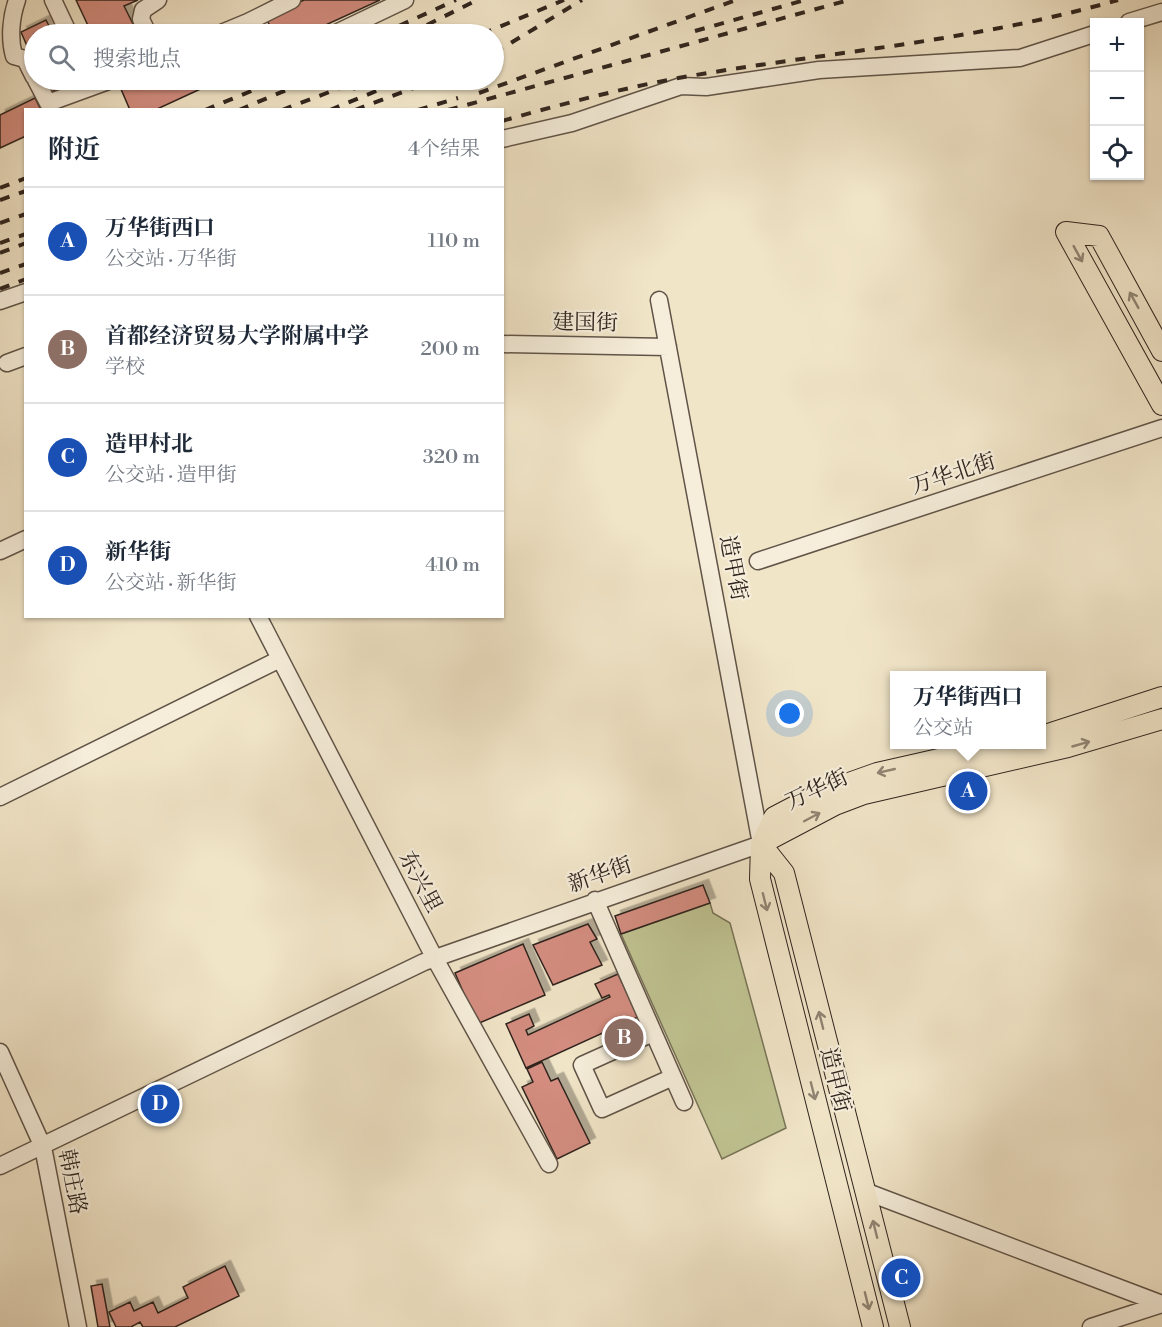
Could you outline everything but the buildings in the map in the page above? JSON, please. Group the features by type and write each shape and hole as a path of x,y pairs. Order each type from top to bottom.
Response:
{"main road":[{"path":"1162,351 1099,236 1066,232 1162,405"},
{"path":"1046,734 1162,697"},
{"name":"万华街","path":"761,844 835,805 864,794 1068,747 1162,719"},
{"name":"万华街","path":"761,844 774,817 818,794 877,773 983,749"},
{"name":"造甲街","path":"761,844 784,873 900,1327"},
{"name":"造甲街","path":"761,844 760,879 873,1327"}],"street":[{"path":"17,0 13,11 11,45 14,56 24,58"},
{"path":"53,0 64,24"},
{"path":"144,24 141,18 143,10 158,0"},
{"path":"258,24 292,0"},
{"path":"355,24 405,0"},
{"path":"1142,18 1162,12"},
{"path":"504,139 572,123 681,86 706,87 819,70 1020,58 1090,36"},
{"path":"41,90 48,103 76,90"},
{"path":"0,301 24,293"},
{"name":"造甲街","path":"659,300 761,844"},
{"name":"建国街","path":"504,344 668,347"},
{"path":"8,363 24,357"},
{"name":"万华北街","path":"758,561 1162,428"},
{"path":"0,550 24,540"},
{"name":"东兴里","path":"259,618 278,660 434,957 549,1164"},
{"path":"0,797 278,660"},
{"name":"新华街","path":"0,1167 434,957 761,844"},
{"path":"595,900 684,1102"},
{"path":"653,1033 582,1065 602,1108 673,1077"},
{"name":"韩庄路","path":"0,1052 43,1147 78,1327"},
{"path":"867,1192 1162,1304"},
{"path":"1091,1327 1162,1304"}],"green space":[{"path":"710,903 713,913 730,923 786,1128 722,1159 621,934"}],"railway":[{"path":"403,24 456,0"},
{"path":"429,24 477,0"},
{"path":"504,25 564,0"},
{"path":"504,47 582,0"},
{"path":"504,84 736,0"},
{"path":"695,31 805,0"},
{"path":"455,108 849,0"},
{"path":"504,120 661,81 957,36 1065,14 1118,0"},
{"path":"210,108 254,90"},
{"path":"244,108 286,90"},
{"path":"287,108 335,90"},
{"path":"335,108 379,90"},
{"path":"360,108 408,90"},
{"path":"479,93 487,90"},
{"path":"425,108 458,98"},
{"path":"0,188 24,179"},
{"path":"0,200 24,192"},
{"path":"0,223 24,215"},
{"path":"0,243 24,235"},
{"path":"0,253 24,244"},
{"path":"0,273 24,265"},
{"path":"0,289 24,280"}],"place":[{"name":"万华街西口","path":"968,791"},
{"name":"首都经济贸易大学附属中学","path":"624,1038"},
{"name":"新华街","path":"160,1104"},
{"name":"造甲村北","path":"901,1278"}]}
